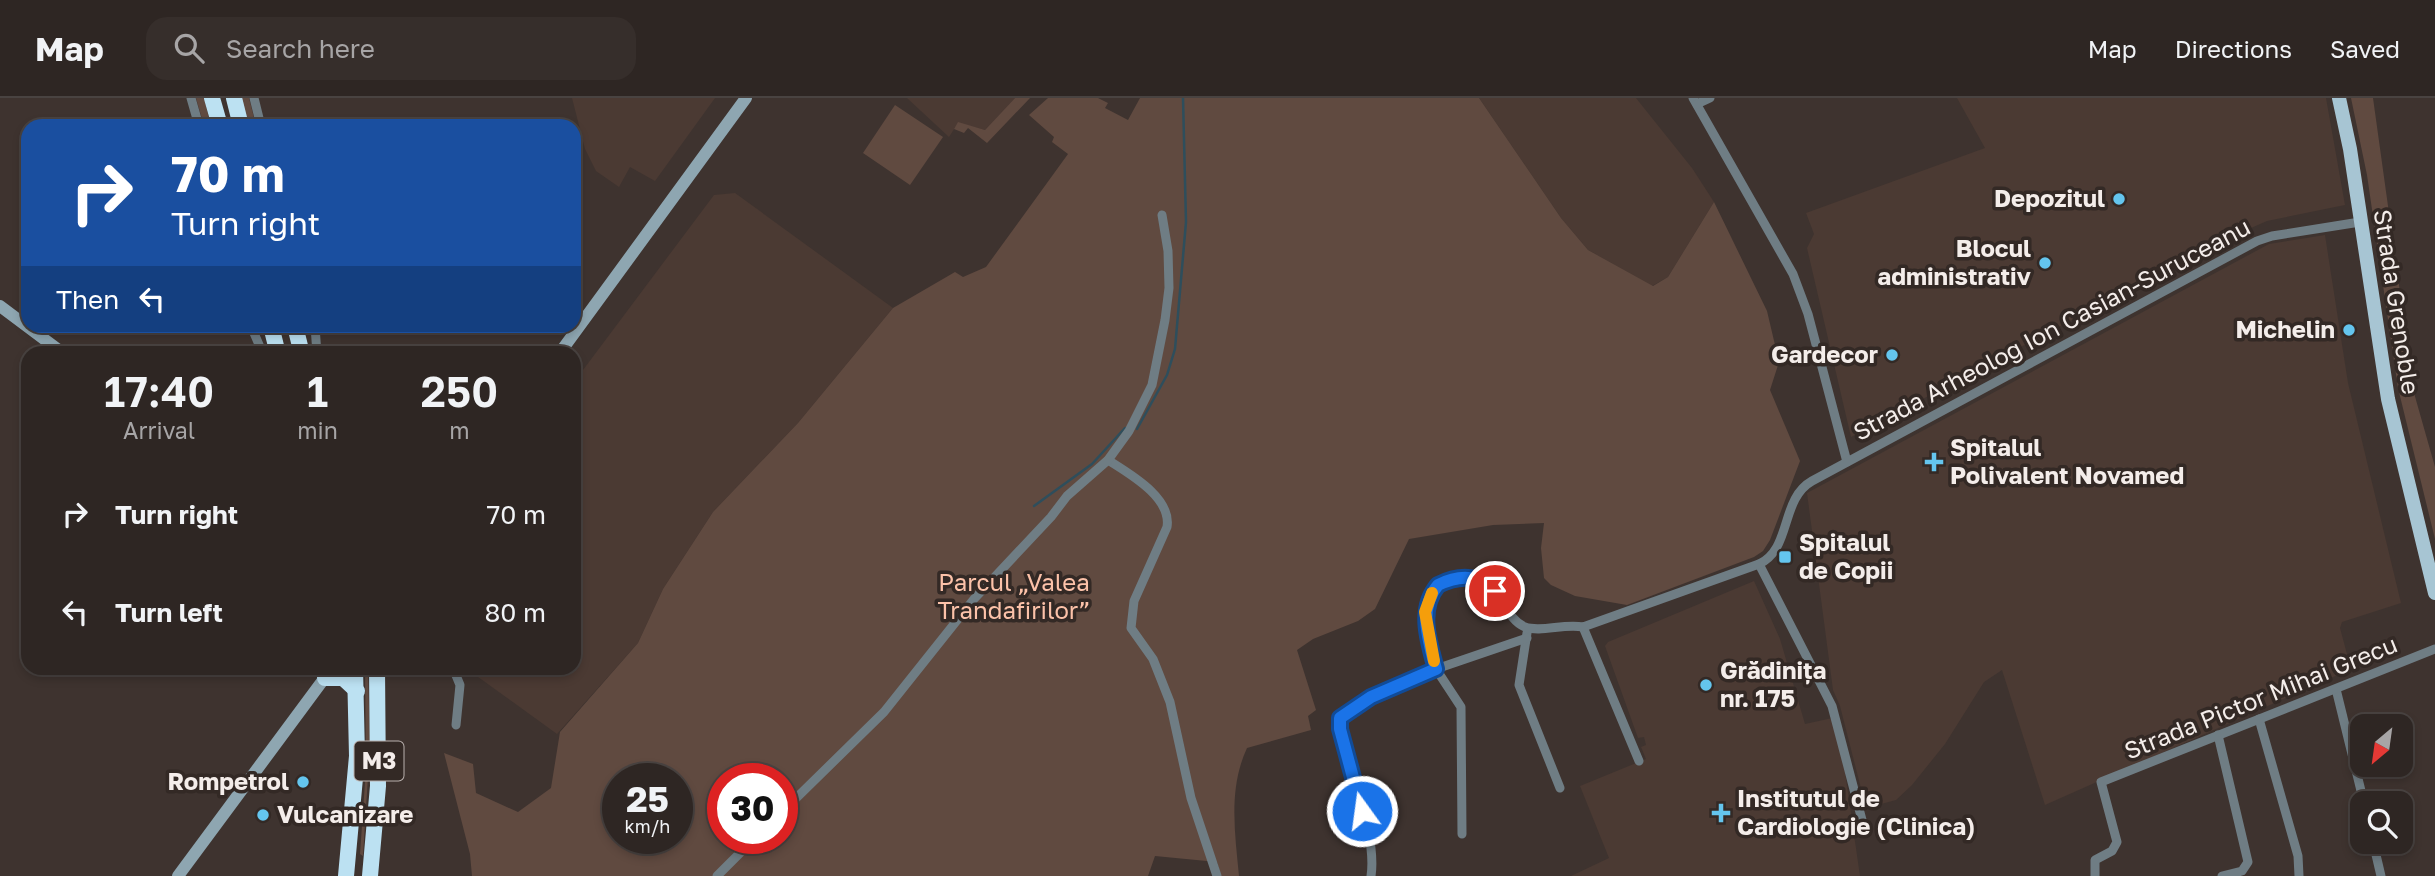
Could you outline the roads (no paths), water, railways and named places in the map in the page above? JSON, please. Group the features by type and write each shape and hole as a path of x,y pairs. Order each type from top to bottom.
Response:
{"highway":[{"path":"212,98 218,119"},
{"path":"234,98 239,119"},
{"path":"334,675 343,678 357,691"},
{"name":"M3","path":"346,876 358,756 356,675"},
{"name":"M3","path":"370,876 378,786 377,675"}],"main road":[{"path":"581,324 746,98"},
{"name":"Strada Grenoble","path":"2339,98 2388,399 2435,593"},
{"path":"0,306 21,322"},
{"path":"36,333 53,346"},
{"path":"178,876 327,675"}],"street":[{"path":"191,98 197,119"},
{"path":"254,98 259,119"},
{"path":"1710,98 1695,101 1793,274 1814,335 1847,462"},
{"path":"798,796 877,719 974,598 1074,489 1108,460 1140,412 1157,369 1169,288 1167,231 1162,215"},
{"name":"Strada Arheolog Ion Casian-Suruceanu","path":"1759,564 1774,554 1799,488 2257,241 2272,236 2360,222"},
{"path":"1108,460 1133,476 1159,500 1167,514 1167,527 1134,601 1131,628 1153,659 1170,702 1191,799 1217,876"},
{"path":"1371,876 1370,850 1340,729 1340,718 1371,697 1527,633 1561,625 1583,628 1759,564 1832,706 1862,820"},
{"path":"1462,834 1461,708 1436,669 1425,612 1432,592 1447,580 1468,577 1484,582 1527,633"},
{"path":"1583,628 1639,761"},
{"path":"1527,633 1518,685 1560,789"},
{"name":"Strada Pictor Mihai Grecu","path":"2095,876 2095,860 2112,851 2117,842 2101,782 2435,649"},
{"path":"456,675 460,685 456,725"},
{"path":"2336,688 2361,791"},
{"path":"2259,719 2298,856 2300,876"},
{"path":"2218,735 2248,862 2242,871 2222,876"},
{"path":"717,876 739,854"},
{"path":"2376,854 2381,876"}],"waterway":[{"path":"1137,429 1167,375 1175,349 1186,222 1183,98"},
{"path":"1034,506 1092,464 1125,428"}],"place":[{"name":"Depozitul","path":"2119,199"},
{"name":"Blocul administrativ","path":"2045,263"},
{"name":"Michelin","path":"2349,330"},
{"name":"Gardecor","path":"1892,355"},
{"name":"Spitalul Polivalent Novamed","path":"1934,462"},
{"name":"Spitalul de Copii","path":"1785,557"},
{"name":"Grădinița nr. 175","path":"1706,685"},
{"name":"Rompetrol","path":"303,782"},
{"name":"Institutul de Cardiologie (Clinica)","path":"1721,813"},
{"name":"Vulcanizare","path":"263,815"}],"park label":[{"name":"Parcul „Valea Trandafirilor”","path":"1014,597"}]}
